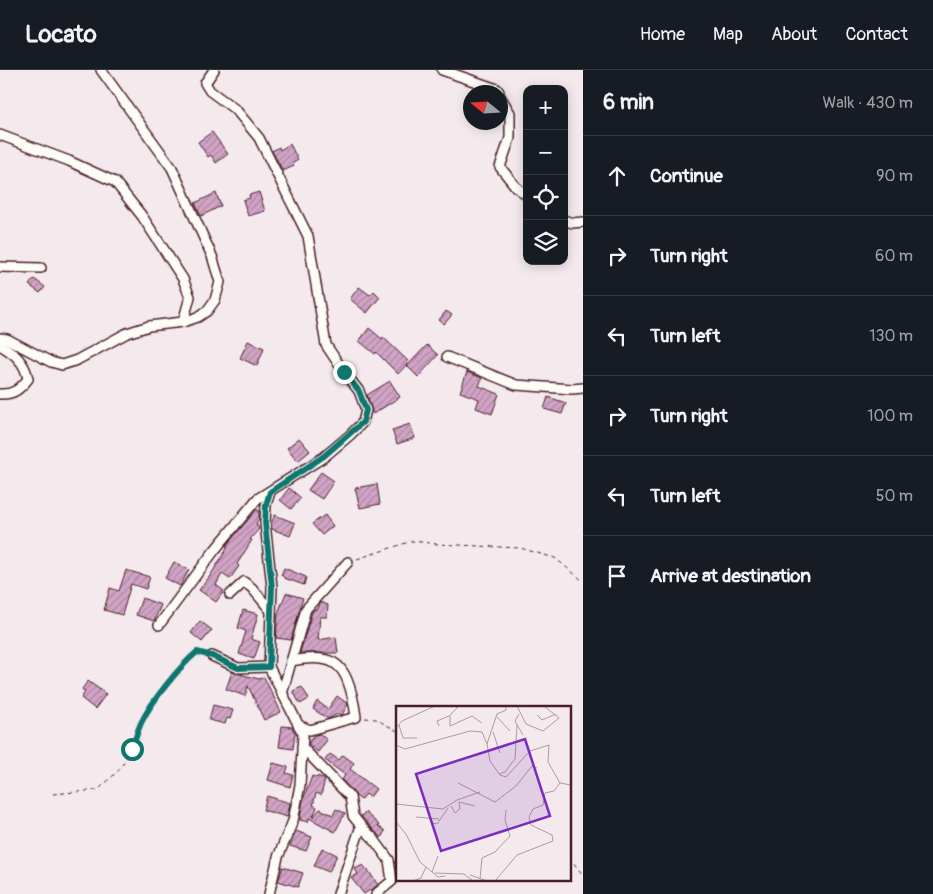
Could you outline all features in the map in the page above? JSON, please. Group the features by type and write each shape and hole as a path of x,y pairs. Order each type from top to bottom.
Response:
{"street":[{"path":"0,338 7,338 51,362 62,365 77,360 127,333 149,326 183,322 198,317 207,311 215,300 220,282 212,256 172,168 101,70"},
{"path":"158,625 214,551 257,499 324,456 350,435 363,422 366,410 359,391 326,345 308,236 259,138 236,110 210,91 205,83 214,70"},
{"path":"442,70 485,85"},
{"path":"508,109 510,113 510,138 500,167 523,193"},
{"path":"0,135 69,161 115,182 142,216 183,279 190,296 183,322"},
{"path":"568,222 583,222"},
{"path":"0,267 41,268"},
{"path":"0,345 18,358 26,370 28,379 21,388 9,395 0,394"},
{"path":"447,357 516,385 583,388"},
{"path":"269,894 278,857 293,821 300,785 303,734 269,667 272,587 265,523 266,505 270,492"},
{"path":"282,694 306,609 348,562"},
{"path":"230,595 244,582 252,588 271,611"},
{"path":"212,656 238,668 269,667"},
{"path":"291,661 325,660 334,663 340,668 352,693 356,717 310,730 298,725"},
{"path":"302,746 350,796 353,816 373,838 389,860 392,881 376,894"},
{"path":"338,894 361,826"}],"path":[{"path":"348,562 412,540 438,544 520,548 555,558 583,581"},
{"path":"53,794 98,790 119,770 132,749 142,722 150,708 188,660 197,652 212,656"},
{"path":"356,717 376,719 396,730"},
{"path":"570,858 583,874"}],"building":[{"path":"212,132 228,154 216,163 211,155 208,157 198,142"},
{"path":"290,144 298,160 293,163 294,166 283,171 272,151 279,147 280,150"},
{"path":"259,192 265,211 248,216 243,200 250,198 249,195"},
{"path":"216,193 221,206 201,216 195,203"},
{"path":"34,279 45,287 40,293 29,285"},
{"path":"359,287 370,295 374,291 380,297 367,313 350,299"},
{"path":"446,311 452,315 444,324 439,320"},
{"path":"369,328 382,339 383,337 409,362 398,374 376,352 375,354 359,341"},
{"path":"248,341 264,348 257,366 240,358"},
{"path":"427,345 438,355 418,377 407,366"},
{"path":"467,372 482,378 479,386 499,394 492,414 476,408 479,399 460,392"},
{"path":"390,381 400,397 373,414 367,395"},
{"path":"548,397 566,403 562,414 544,409"},
{"path":"410,424 415,438 397,444 392,430"},
{"path":"299,438 310,451 298,461 287,448"},
{"path":"321,472 334,481 322,499 308,490"},
{"path":"377,484 380,504 360,508 355,488"},
{"path":"289,488 301,498 291,509 280,500"},
{"path":"257,509 259,511 259,519 256,523 259,529 250,539 252,540 237,564 239,566 230,579 222,574 216,585 224,591 216,602 199,590 228,547 226,546"},
{"path":"275,515 295,523 290,536 272,529 271,524"},
{"path":"325,515 333,526 322,535 312,524"},
{"path":"174,562 189,570 180,586 165,578"},
{"path":"284,568 306,577 304,585 284,578 281,575"},
{"path":"126,570 150,577 146,589 131,584 122,615 104,610 110,588 119,591"},
{"path":"286,593 303,598 291,640 276,638 278,613"},
{"path":"142,598 161,605 154,621 136,615"},
{"path":"320,602 328,605 327,617 320,617 318,640 336,637 338,653 300,653 312,612 318,609"},
{"path":"243,610 258,614 251,639 260,642 254,659 239,654 246,631 238,628"},
{"path":"200,621 212,630 202,642 191,633"},
{"path":"232,672 259,679 264,677 281,712 264,720 248,686 245,696 226,689"},
{"path":"88,681 106,694 95,709 81,698 85,692 82,689"},
{"path":"302,687 309,699 300,704 293,691"},
{"path":"337,696 348,704 342,715 337,714 328,719 313,709 317,701 328,709"},
{"path":"213,705 233,710 230,719 227,718 225,724 209,720"},
{"path":"282,726 292,727 295,733 293,749 279,747"},
{"path":"320,734 327,740 318,752 309,745 309,742 314,735"},
{"path":"330,754 339,760 343,755 354,763 350,769 376,789 370,797 366,794 361,800 356,796 342,780 345,775 325,760"},
{"path":"273,763 288,767 286,773 293,775 290,787 268,780"},
{"path":"312,776 317,778 318,776 325,780 321,795 316,793 313,805 317,807 313,817 320,809 333,815 336,809 345,813 335,832 309,818 308,822 300,820 303,800"},
{"path":"267,796 290,803 287,817 263,810"},
{"path":"365,812 385,831 381,838 361,816"},
{"path":"296,831 312,837 306,851 290,846"},
{"path":"322,848 337,855 329,872 314,866"},
{"path":"363,865 378,885 364,894 351,878 358,874 355,869"},
{"path":"283,867 303,873 298,887 278,881"}],"route":[{"path":"132,749 142,722 150,708 177,673 197,652 212,656 238,668 269,667 272,587 265,523 266,505 270,492 324,456 363,422 366,410 359,391 344,372"}]}
